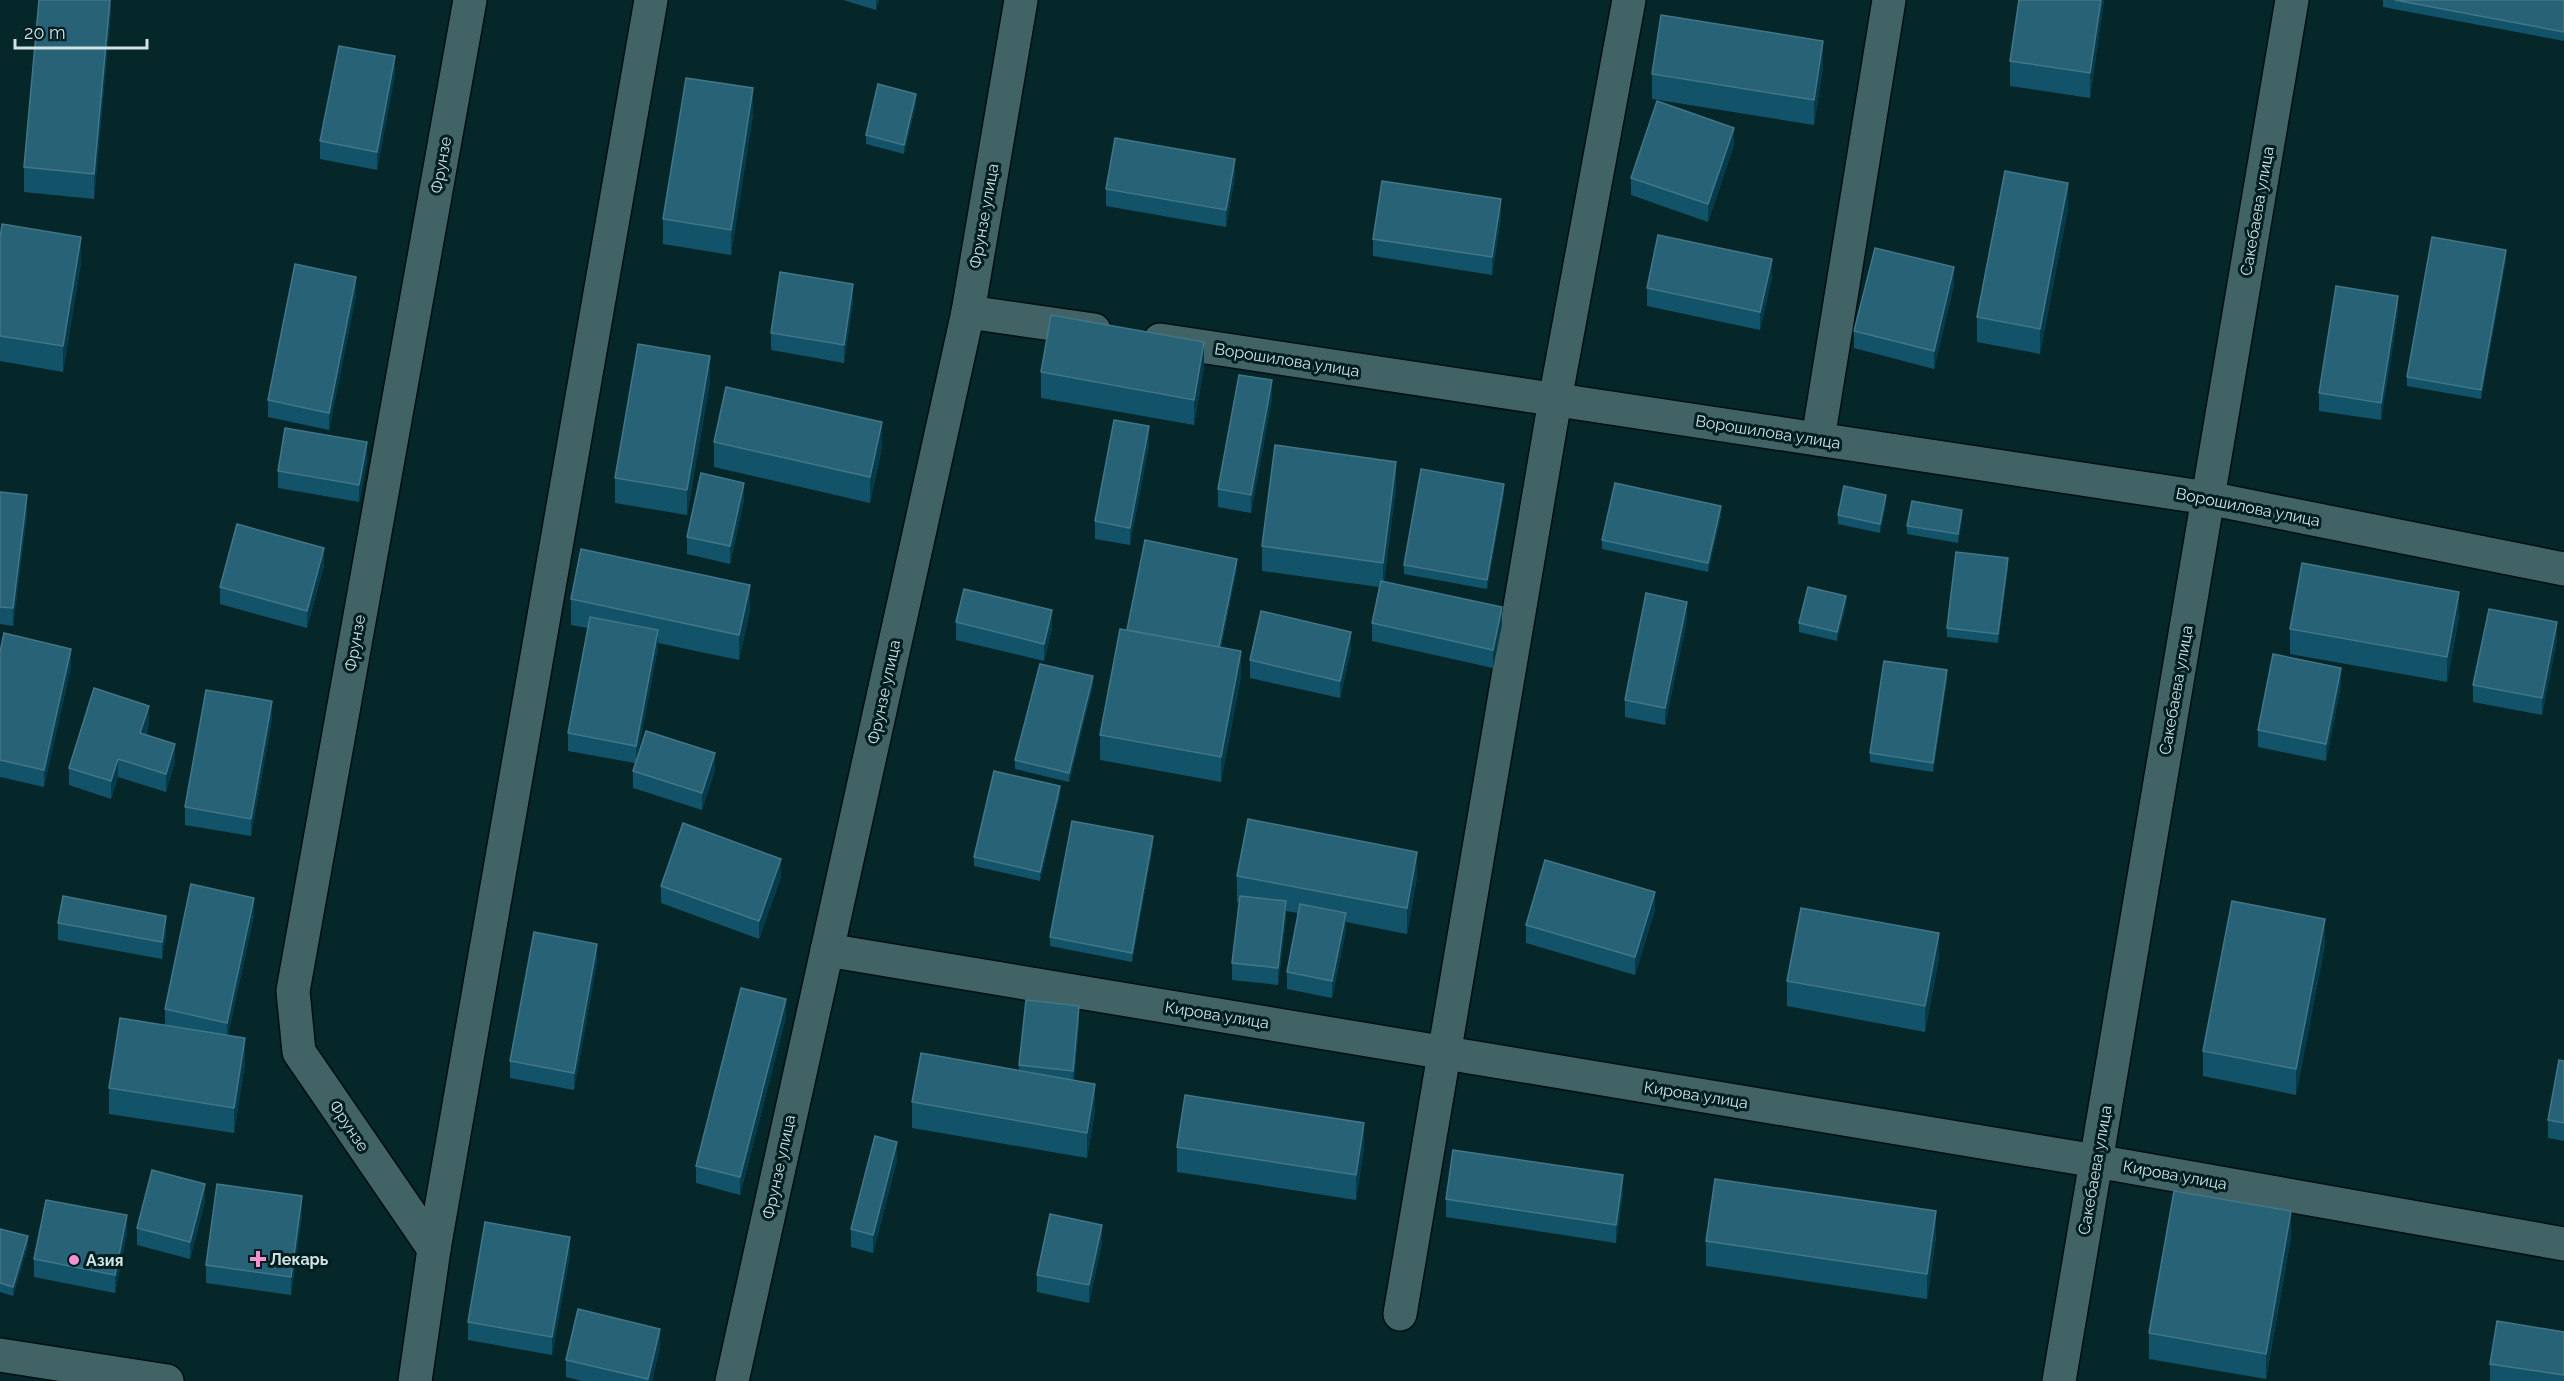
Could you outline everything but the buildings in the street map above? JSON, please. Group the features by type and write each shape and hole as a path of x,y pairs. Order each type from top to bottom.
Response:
{"street":[{"name":"Фрунзе","path":"434,1249 299,1052 293,991 470,0"},
{"path":"415,1381 434,1249 651,0"},
{"name":"Фрунзе улица","path":"732,1381 968,312 1021,0"},
{"path":"1400,1314 1555,400 1629,0"},
{"path":"1818,440 1889,0"},
{"name":"Сакебаева улица","path":"2059,1381 2292,0"},
{"name":"Ворошилова улица","path":"968,312 2208,498 2564,569"},
{"name":"Кирова улица","path":"827,950 2096,1161 2564,1244"},
{"path":"0,1355 167,1381"}],"place":[{"name":"Лекарь","path":"258,1259"},
{"name":"Азия","path":"74,1260"}]}
